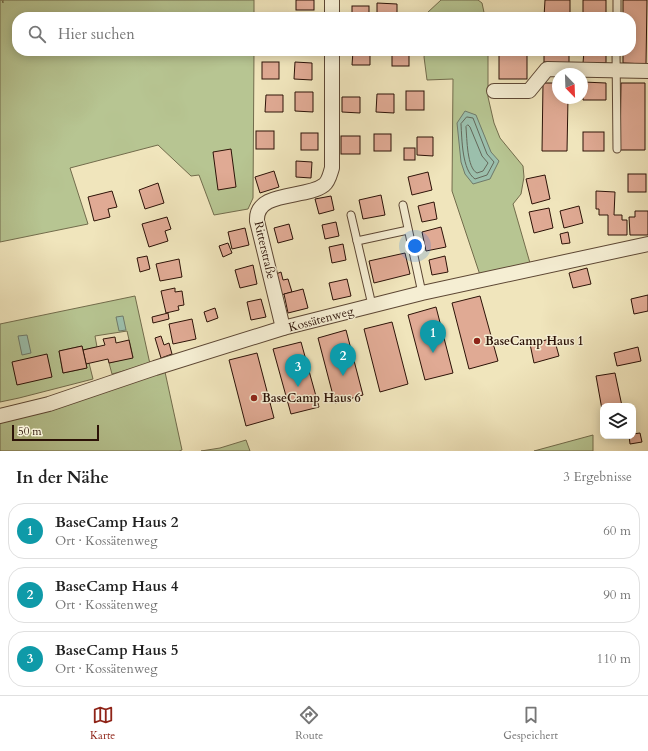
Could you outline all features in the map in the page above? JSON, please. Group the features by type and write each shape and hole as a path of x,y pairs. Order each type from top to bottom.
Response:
{"street":[{"path":"332,0 332,12"},
{"name":"Ritterstraße","path":"283,328 257,221 257,213 262,206 269,201 314,189 323,185 329,178 332,168 332,56"},
{"path":"494,91 529,91 547,69 648,70"},
{"name":"Kossätenweg","path":"0,416 50,404 155,368 283,328 422,293 648,244"}],"lane":[{"path":"617,0 617,12"},
{"path":"616,56 617,149"},
{"path":"403,205 422,293"},
{"path":"351,215 372,305"},
{"path":"357,240 408,230"}],"shaded area":[{"path":"0,0 2,0 3,3 3,0 254,0 254,12 12,12 12,56 254,56 253,198 248,209 214,215 199,175 191,176 158,145 70,168 88,224 0,242"},
{"path":"441,0 478,0 482,3 484,12 428,12"},
{"path":"488,56 488,97 494,123 500,138 523,166 524,177 521,194 513,204 530,263 480,275 452,191 453,79 427,80 424,57"},
{"path":"135,296 150,364 112,374 109,363 133,357 127,331 95,336 97,347 83,350 82,346 59,351 63,373 87,368 86,364 89,363 93,379 0,402 0,324"},
{"path":"165,372 182,450 0,451 0,416"},
{"path":"593,435 593,451 534,451"},
{"path":"246,440 250,451 201,451 220,448"}],"water":[{"path":"465,111 476,115 491,152 499,161 490,179 473,184 465,174 461,162 457,123"},
{"path":"123,316 126,330 119,331 116,317"},
{"path":"27,335 31,353 22,355 18,336"}],"building":[{"path":"296,0 314,0 314,10 296,10"},
{"path":"545,0 570,0 570,12 544,12"},
{"path":"583,0 606,0 606,12 583,12"},
{"path":"623,0 647,0 646,64 623,63 623,56 636,56 636,12 623,12"},
{"path":"377,3 397,4 397,12 377,12"},
{"path":"352,6 369,6 369,12 352,12"},
{"path":"353,56 370,56 370,65 352,65"},
{"path":"392,56 409,56 409,66 392,66"},
{"path":"499,56 527,56 527,79 499,79"},
{"path":"544,56 569,56 569,63 544,62"},
{"path":"584,56 606,56 606,63 583,63"},
{"path":"262,62 279,62 279,79 262,79"},
{"path":"295,62 312,63 312,80 294,79"},
{"path":"588,82 606,83 606,100 588,100"},
{"path":"543,83 552,83 552,104 568,104 567,151 542,151"},
{"path":"621,83 645,83 645,150 620,150"},
{"path":"406,91 424,91 424,110 406,110"},
{"path":"295,92 313,92 313,112 295,111"},
{"path":"377,94 394,94 394,113 376,112"},
{"path":"266,95 283,95 283,112 265,112"},
{"path":"342,97 360,97 360,113 342,112"},
{"path":"256,131 274,131 274,149 256,149"},
{"path":"583,132 604,132 604,151 583,151"},
{"path":"301,133 318,133 318,150 301,150"},
{"path":"374,134 391,134 391,151 374,151"},
{"path":"341,136 360,136 360,154 341,154"},
{"path":"417,137 433,137 433,156 417,155"},
{"path":"404,148 415,148 415,160 404,160"},
{"path":"231,149 236,187 218,190 213,152"},
{"path":"296,161 312,162 311,178 296,177"},
{"path":"274,171 279,187 260,193 255,177"},
{"path":"428,172 432,190 412,195 408,177"},
{"path":"628,174 646,174 646,192 628,192"},
{"path":"545,175 550,199 532,204 526,179"},
{"path":"158,183 164,203 145,209 139,190"},
{"path":"112,191 117,207 108,209 110,217 94,221 88,197"},
{"path":"596,191 615,192 614,215 622,215 622,220 627,220 627,235 608,235 608,215 599,215 599,209 596,209"},
{"path":"381,195 385,215 363,219 359,200"},
{"path":"331,196 334,210 319,214 315,199"},
{"path":"434,202 437,219 422,222 418,206"},
{"path":"579,206 583,223 564,228 560,211"},
{"path":"549,208 553,228 534,233 529,212"},
{"path":"635,211 648,211 648,235 630,235 629,217 635,217"},
{"path":"167,217 171,229 165,231 168,241 149,247 142,224"},
{"path":"336,222 339,236 325,239 322,225"},
{"path":"289,224 293,239 278,243 274,228"},
{"path":"441,227 446,247 426,251 422,232"},
{"path":"245,228 249,245 232,249 228,232"},
{"path":"568,232 570,243 562,244 560,234"},
{"path":"228,243 232,253 223,257 219,246"},
{"path":"343,244 346,260 332,263 329,247"},
{"path":"405,253 410,274 374,283 369,261"},
{"path":"147,256 150,269 140,272 137,258"},
{"path":"445,256 448,272 432,275 429,260"},
{"path":"179,259 182,277 160,281 156,264"},
{"path":"253,265 257,284 240,288 235,270"},
{"path":"587,268 591,284 573,288 569,273"},
{"path":"281,272 283,280 288,279 292,292 281,295 276,274"},
{"path":"347,279 351,296 333,300 329,283"},
{"path":"175,288 175,292 182,291 184,305 178,306 179,310 166,313 161,291"},
{"path":"303,289 308,308 288,313 284,294"},
{"path":"648,295 648,311 634,314 631,299"},
{"name":"BaseCamp Haus 1","path":"480,296 498,361 469,369 452,303"},
{"path":"261,299 266,317 251,320 247,302"},
{"path":"436,307 453,373 425,380 408,315"},
{"path":"215,308 218,318 207,322 204,312"},
{"path":"168,313 169,319 153,323 152,317"},
{"path":"192,319 196,339 173,344 169,324"},
{"path":"392,322 408,384 380,392 364,329"},
{"path":"346,330 363,395 335,403 318,338"},
{"path":"161,336 164,345 169,343 172,354 161,358 155,338"},
{"path":"115,337 116,343 129,340 133,358 109,363 108,359 86,364 83,350 105,345 103,339"},
{"path":"554,338 559,356 534,363 530,344"},
{"path":"301,342 319,407 291,414 273,349"},
{"path":"82,346 87,368 63,373 59,351"},
{"path":"638,347 641,361 617,366 614,353"},
{"name":"BaseCamp Haus 6","path":"257,353 274,418 246,426 229,360"},
{"path":"47,354 52,377 17,385 12,362"},
{"path":"615,373 621,403 601,403 596,376"},
{"path":"640,433 642,442 630,444 629,439 636,439 636,434"}],"place":[{"name":"BaseCamp Haus 1","path":"477,341"},
{"name":"BaseCamp Haus 2","path":"433,353"},
{"name":"BaseCamp Haus 4","path":"343,376"},
{"name":"BaseCamp Haus 5","path":"298,387"},
{"name":"BaseCamp Haus 6","path":"254,398"}]}
